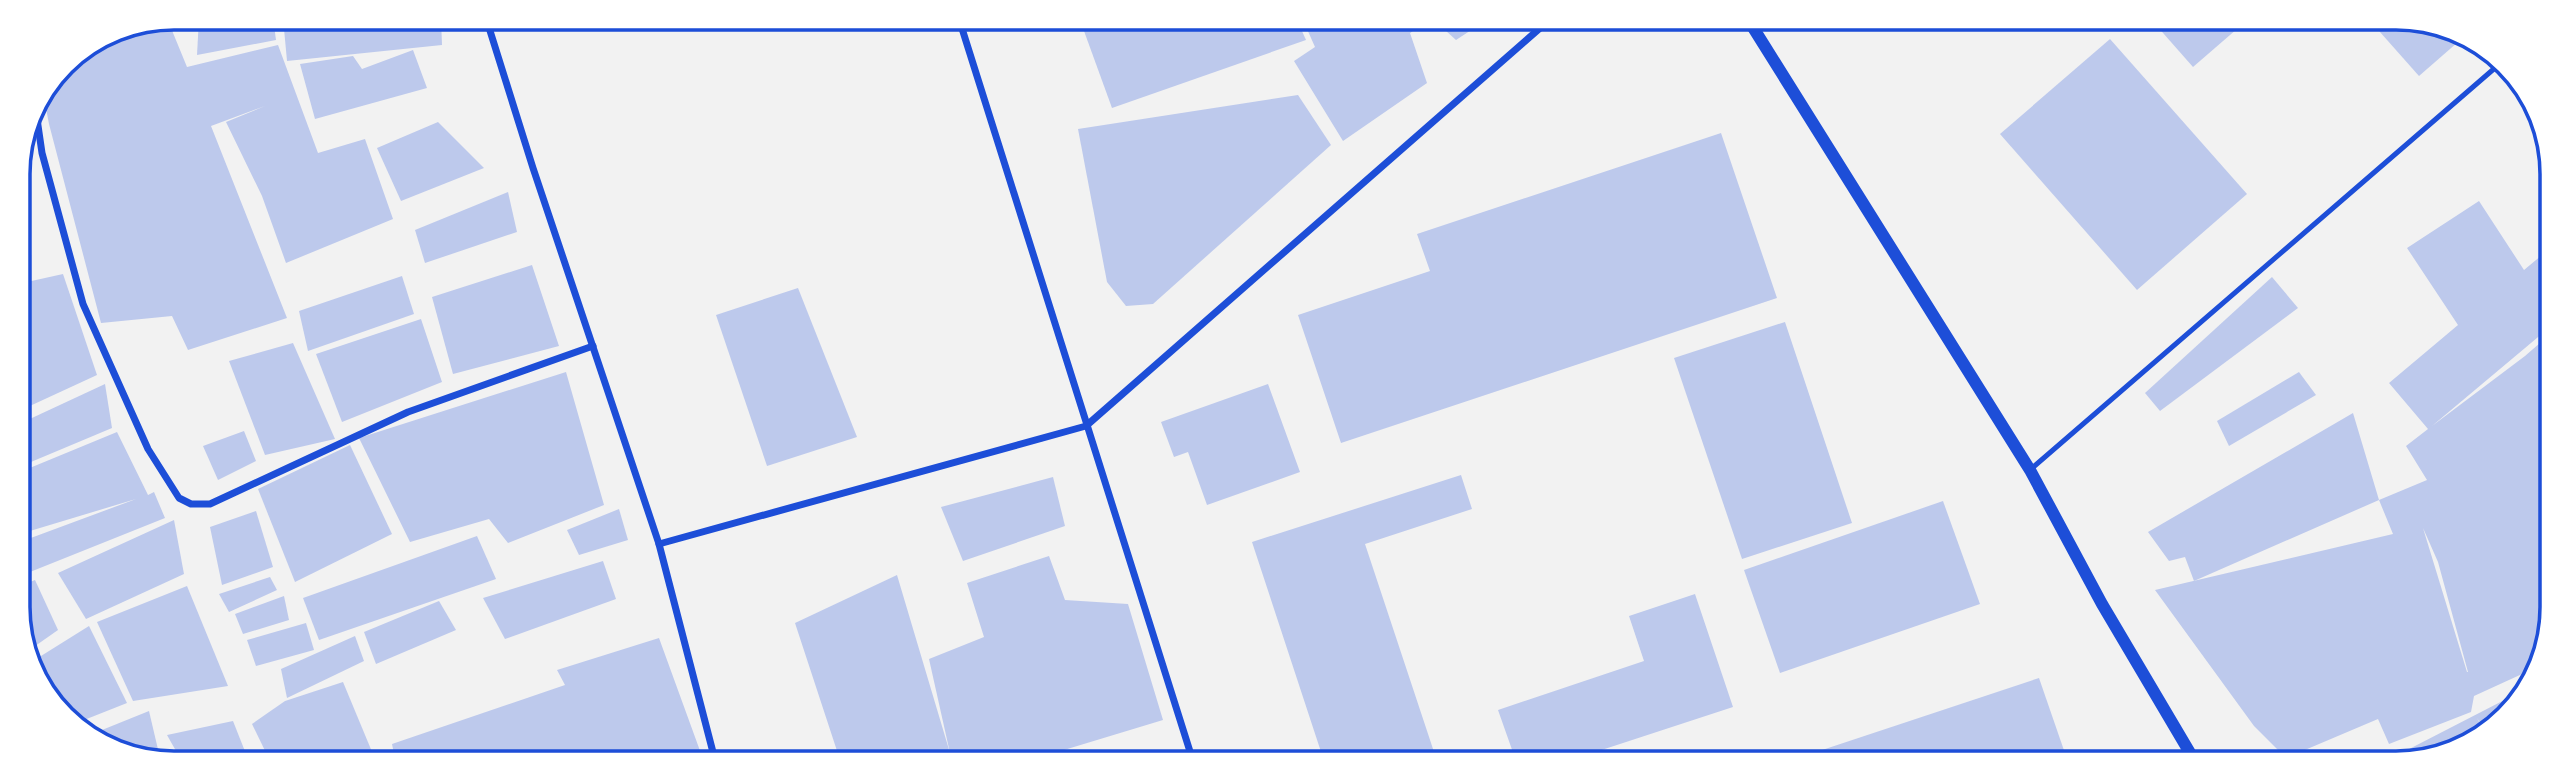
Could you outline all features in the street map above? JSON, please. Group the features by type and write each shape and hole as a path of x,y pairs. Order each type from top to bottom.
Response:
{"street":[{"path":"490,30 659,544 713,751"},
{"path":"961,30 1190,751"},
{"path":"659,544 1086,425 1538,30"},
{"path":"1755,30 2030,470 2102,604 2189,751"},
{"path":"38,127 42,153 83,304 148,449 179,498 191,504 209,504 408,412 593,346"}],"lane":[{"path":"2030,470 2494,69"}],"building":[{"path":"172,30 187,67 278,45 318,153 365,139 393,219 286,263 262,196 226,122 265,106 211,126 287,318 188,350 172,316 101,323 46,108 60,86 94,54 119,41 146,33"},
{"path":"198,30 275,30 276,40 197,55"},
{"path":"284,30 441,30 442,45 287,61"},
{"path":"1084,30 1302,30 1306,40 1112,108"},
{"path":"1307,30 1414,30 1410,33 1427,83 1343,141 1294,61 1315,47"},
{"path":"1445,30 1471,30 1456,40"},
{"path":"2160,30 2236,30 2193,67"},
{"path":"2378,30 2415,31 2456,43 2419,76"},
{"path":"2110,39 2247,194 2137,290 2000,134"},
{"path":"413,50 427,88 315,119 300,64 353,56 362,69"},
{"path":"1298,95 1331,145 1153,304 1126,306 1107,282 1078,129"},
{"path":"438,122 484,168 401,201 377,148"},
{"path":"1721,133 1777,298 1341,443 1298,315 1430,271 1417,234"},
{"path":"508,192 517,232 425,263 415,230"},
{"path":"2479,201 2524,270 2540,257 2540,336 2432,426 2540,343 2540,607 2539,626 2529,662 2524,673 2474,696 2471,712 2389,744 2378,719 2303,751 2279,751 2254,726 2155,590 2393,534 2379,500 2427,480 2406,446 2428,429 2389,383 2458,325 2407,248","holes":["2423,528 2438,562 2467,672"]},
{"path":"532,265 559,346 453,374 432,297"},
{"path":"63,274 97,375 30,406 30,281"},
{"path":"402,276 414,314 308,351 299,311"},
{"path":"2272,277 2298,308 2160,411 2145,393"},
{"path":"798,288 857,437 767,466 716,315"},
{"path":"421,319 442,382 342,422 316,354"},
{"path":"1785,322 1852,523 1742,559 1674,358"},
{"path":"293,343 335,439 265,455 229,361"},
{"path":"566,372 604,505 508,543 489,519 410,542 359,438"},
{"path":"2299,372 2316,395 2229,446 2217,421"},
{"path":"105,384 112,428 30,462 30,419"},
{"path":"1268,384 1300,472 1207,505 1188,452 1174,457 1161,422"},
{"path":"2353,413 2379,500 2194,581 2185,557 2169,561 2148,532"},
{"path":"244,431 256,461 218,480 203,446"},
{"path":"117,432 148,495 154,492 165,518 30,572 30,538 136,499 30,531 30,468"},
{"path":"350,445 392,534 295,582 258,489"},
{"path":"1461,475 1472,509 1365,544 1434,751 1321,751 1252,542"},
{"path":"1053,477 1065,526 963,561 941,507"},
{"path":"1943,501 1980,604 1780,673 1744,570"},
{"path":"619,509 628,540 579,555 567,530"},
{"path":"256,511 273,567 222,585 210,527"},
{"path":"174,520 184,574 86,619 58,573"},
{"path":"477,536 496,579 319,640 303,598"},
{"path":"1049,556 1065,600 1128,604 1163,720 1061,751 950,751 929,659 984,637 967,583"},
{"path":"603,561 616,599 505,639 483,598"},
{"path":"897,575 949,751 837,751 795,623"},
{"path":"270,577 277,590 229,612 219,594"},
{"path":"35,580 58,630 35,646 30,616 30,582"},
{"path":"187,586 228,686 133,701 97,622"},
{"path":"1695,594 1733,707 1599,751 1512,751 1498,710 1644,661 1629,616"},
{"path":"284,596 289,620 243,634 235,614"},
{"path":"439,601 456,630 376,664 364,632"},
{"path":"306,623 314,650 256,666 247,640"},
{"path":"89,626 127,703 85,720 54,687 39,657"},
{"path":"355,636 364,661 287,698 281,669"},
{"path":"659,638 700,751 393,751 392,744 565,685 557,670"},
{"path":"2039,678 2064,751 1819,751"},
{"path":"343,682 372,751 265,751 252,724 285,701"},
{"path":"2506,699 2481,723 2477,718 2480,724 2468,732 2442,744 2405,751"},
{"path":"149,711 158,750 119,740 100,731"},
{"path":"233,721 245,751 176,751 167,735"}]}
